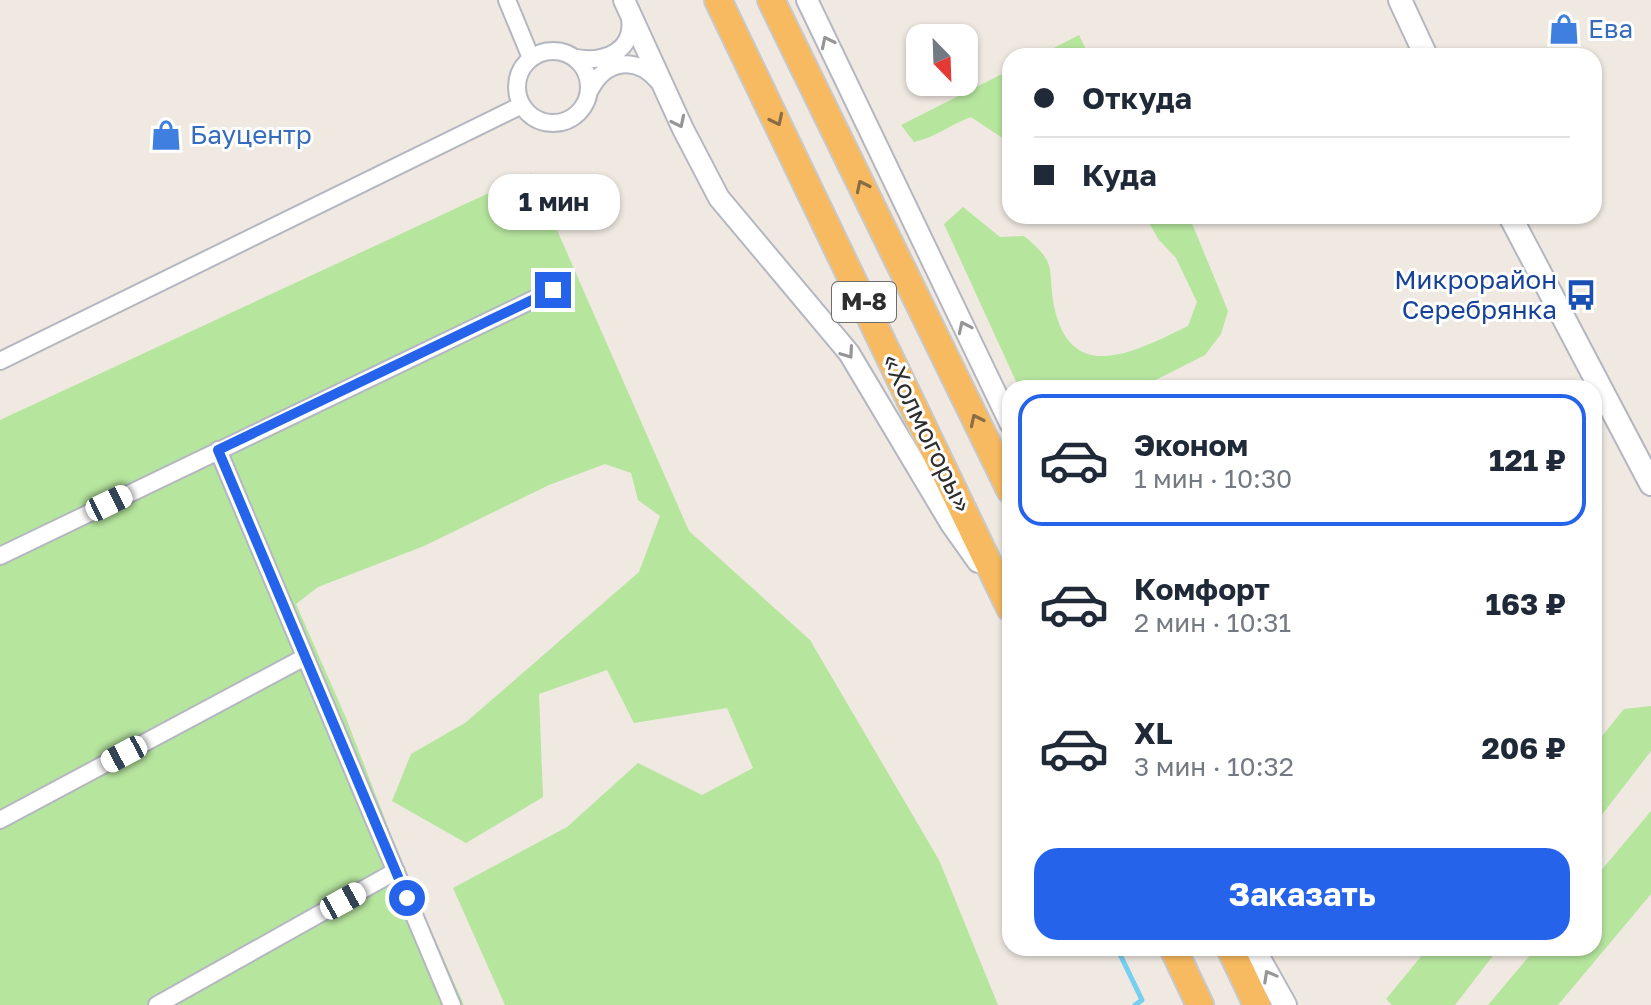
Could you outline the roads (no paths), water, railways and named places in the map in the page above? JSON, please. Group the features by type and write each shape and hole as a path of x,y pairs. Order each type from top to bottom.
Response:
{"highway":[{"name":"«Холмогоры»","path":"718,0 1002,591"},
{"name":"«Холмогоры»","path":"771,0 1002,474"},
{"path":"1177,956 1200,1005"},
{"path":"1234,956 1257,1005"}],"main road":[{"path":"1400,0 1422,48"},
{"path":"1514,224 1596,380"},
{"path":"1602,391 1651,484"},
{"path":"1169,956 1187,1005"},
{"path":"1257,956 1285,1005"}],"street":[{"path":"507,0 531,58"},
{"path":"807,0 1002,406"},
{"path":"627,6 632,28 623,47 600,60 576,58 554,51 531,58 518,80 522,105 544,122 562,122 578,114 604,70 622,63 643,67 664,89"},
{"path":"627,6 664,89 719,198 849,353 951,524 1002,596"},
{"path":"576,58 586,72 590,90"},
{"path":"0,361 522,105"},
{"path":"0,556 553,290"},
{"path":"218,450 452,1005"},
{"path":"0,820 305,657"},
{"path":"157,1005 396,871"}],"waterway":[{"path":"1121,956 1142,1000 1135,1005"}],"place":[{"name":"Ева","path":"1564,29"},
{"name":"Бауцентр","path":"166,135"},
{"name":"Микрорайон Серебрянка","path":"1581,295"}]}
